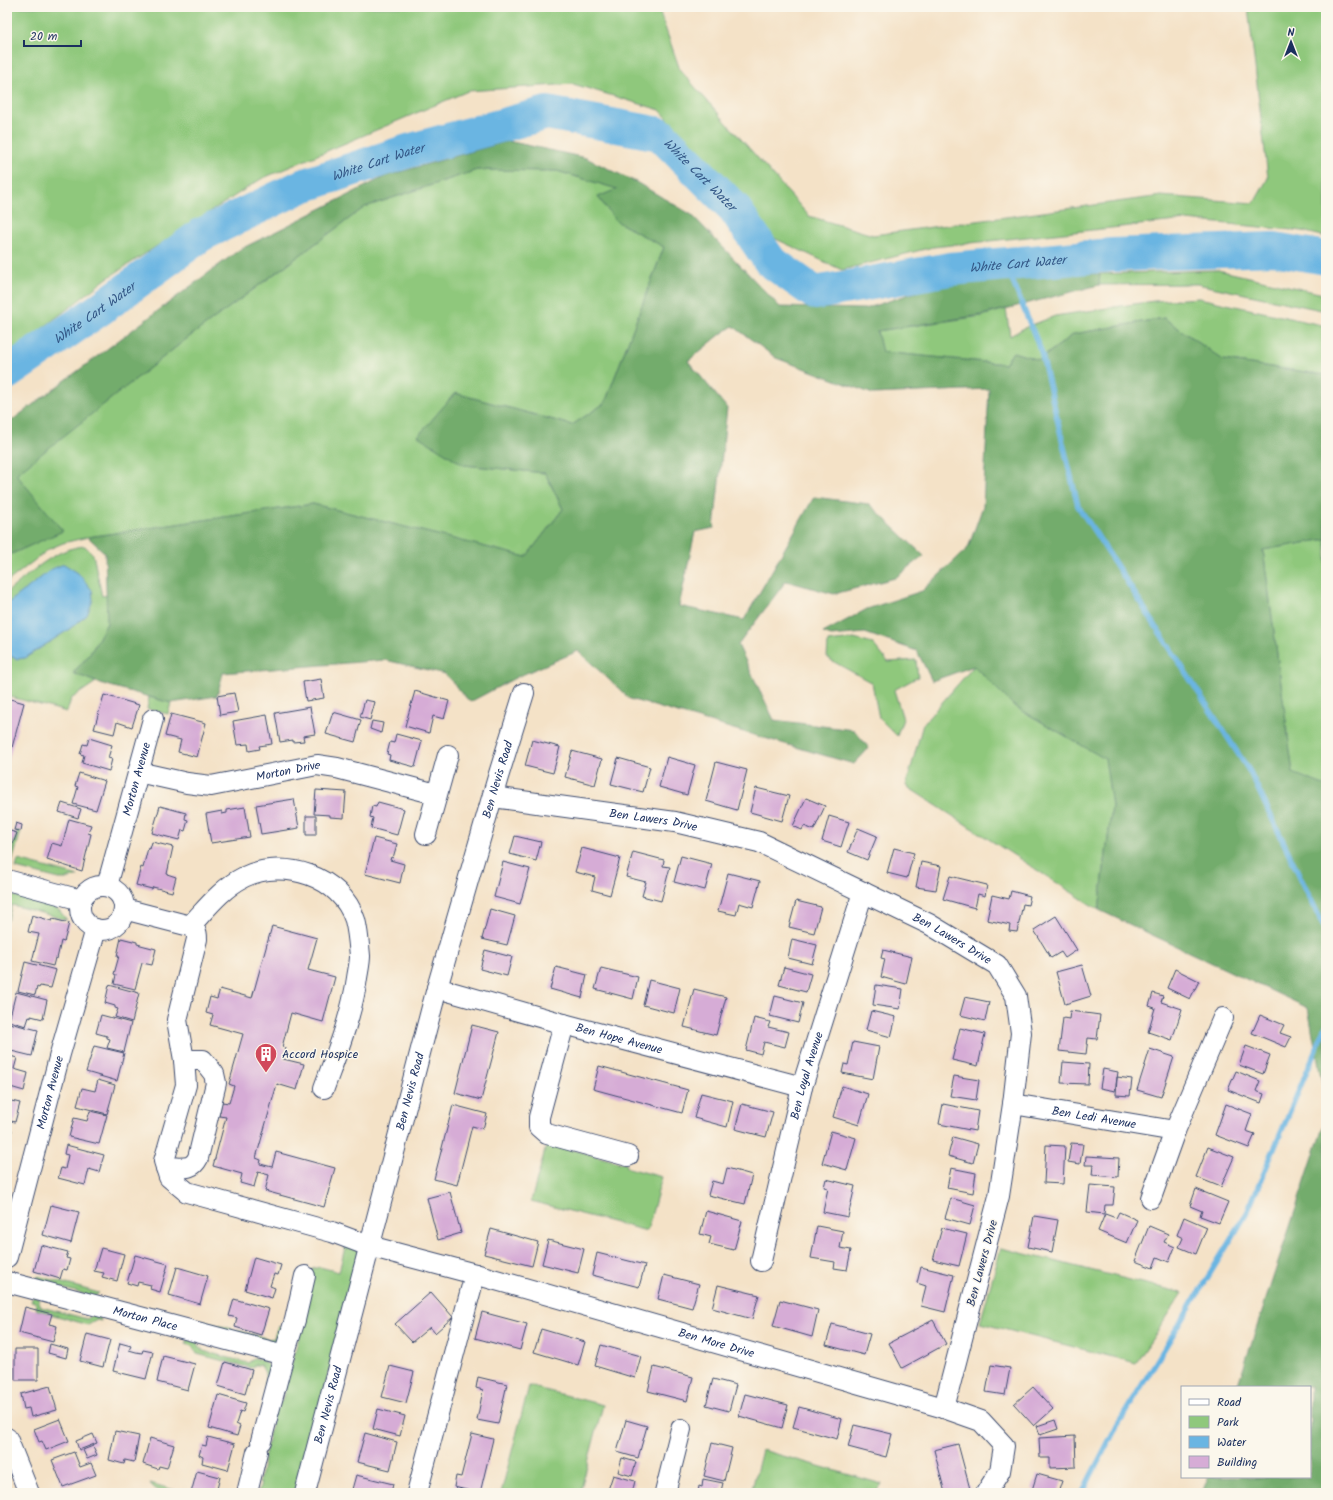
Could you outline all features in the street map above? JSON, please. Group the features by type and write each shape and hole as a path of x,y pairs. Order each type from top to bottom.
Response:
{"street":[{"name":"Ben Nevis Road","path":"305,1493 437,988 524,693"},
{"name":"Morton Avenue","path":"107,886 153,719"},
{"path":"426,834 448,755"},
{"name":"Morton Drive","path":"138,772 187,783 211,786 317,765 337,768 436,794"},
{"name":"Ben Lawers Drive","path":"493,797 675,822 759,842 929,924 998,965 1016,996 1021,1033 1013,1104 999,1196 944,1408"},
{"path":"190,926 226,889 244,877 266,871 280,869 299,872 318,878 334,890 346,902 355,920 360,958 355,990 342,1038 324,1088"},
{"path":"7,880 81,900"},
{"path":"107,886 117,892 124,902 122,916 118,923 112,928 104,930 96,929 89,926 80,914 79,907 81,900 84,894 94,887 107,886"},
{"name":"Ben Loyal Avenue","path":"761,1261 802,1087 863,892"},
{"path":"124,909 190,926 195,928 197,932 197,939 177,1020 184,1060 186,1085 164,1161 166,1168 189,1167 196,1162 216,1083 214,1074 203,1060 184,1060"},
{"name":"Morton Avenue","path":"7,1257 60,1054 96,929"},
{"name":"Ben Hope Avenue","path":"437,988 564,1024 802,1087"},
{"path":"1151,1198 1175,1131 1223,1018"},
{"path":"564,1024 540,1117 539,1127 547,1134 628,1156"},
{"name":"Ben Ledi Avenue","path":"1013,1104 1175,1131"},
{"name":"Ben More Drive","path":"166,1168 169,1177 187,1192 332,1232 369,1246 475,1274 944,1408 982,1421 1004,1446 1000,1471 986,1493"},
{"path":"417,1493 475,1274"},
{"path":"249,1488 272,1397 295,1320 305,1276"},
{"name":"Morton Place","path":"7,1282 284,1355"},
{"path":"665,1493 681,1429"},
{"path":"7,1438 29,1493"}],"green space":[{"path":"7,7 658,7 680,70 809,216 873,235 1161,196 1254,203 1268,178 1248,7 1326,7 1326,237 1302,231 1186,220 933,247 842,270 774,238 660,110 573,84 468,91 261,179 106,279 7,356"},
{"path":"508,141 586,158 636,182 692,215 780,307 864,309 956,279 1076,273 1100,274 1099,285 982,315 877,331 882,352 1005,364 1013,352 1039,360 1074,334 1164,318 1223,360 1326,375 1326,539 1263,550 1293,773 1326,786 1326,1104 1308,1008 1099,910 1112,806 1105,759 1014,706 974,666 932,681 917,651 865,633 831,636 823,633 867,609 922,591 968,548 983,506 989,389 873,394 776,358 733,326 688,361 727,408 714,528 695,532 679,606 744,620 814,497 869,504 924,556 895,578 834,594 786,581 738,645 774,720 854,730 869,748 854,764 630,699 578,651 517,677 470,702 445,674 385,660 223,673 217,696 171,703 96,682 73,673 90,654 107,623 105,553 88,537 313,504 526,557 563,509 545,473 464,465 418,436 455,393 572,425 605,403 664,247 616,221 598,197 617,189 557,171 477,170 365,207 185,340 16,474 63,531 7,556 7,424 239,250 386,176"},
{"path":"477,170 557,171 618,189 598,197 616,221 664,247 605,403 572,425 455,393 419,436 464,465 545,473 563,509 526,557 313,504 88,537 63,543 49,549 7,582 7,556 62,531 15,474 185,340 365,207"},
{"path":"1218,270 1323,294 1326,299 1326,311 1197,284 1099,285 1100,274"},
{"path":"1199,298 1326,326 1326,375 1223,360 1164,318 1074,334 1039,360 1013,352 1005,364 881,352 877,331 982,316 1006,309 1010,336 1024,328 1055,316 1154,301"},
{"path":"1326,539 1326,786 1293,774 1263,550"},
{"path":"85,546 93,554 102,596 107,595 107,623 90,654 73,673 96,682 71,699 67,712 7,696 7,655 17,659 25,658 68,630 87,615 52,570 7,604 7,592 43,563 53,557 74,548"},
{"path":"854,639 873,644 888,662 916,660 918,677 894,690 903,719 897,736 879,718 872,683 827,658 828,642"},
{"path":"974,666 1014,706 1106,759 1112,806 1099,910 906,786 923,724"},
{"path":"149,697 171,703 168,714 147,709"},
{"path":"17,830 21,831 11,866 8,865"},
{"path":"18,860 78,876 59,879 16,868"},
{"path":"7,894 53,906 59,910 67,920 12,905 7,922"},
{"path":"1326,1117 1326,1493 1202,1493 1208,1478 1311,1478 1311,1386 1237,1386"},
{"path":"547,1143 626,1164 625,1167 662,1177 647,1231 531,1201"},
{"path":"346,1243 357,1249 359,1254 298,1493 258,1493 275,1406 282,1401 304,1318 301,1311 312,1269 320,1267 339,1272"},
{"path":"1001,1248 1183,1293 1136,1363 980,1323"},
{"path":"38,1276 99,1293 94,1297 37,1281"},
{"path":"33,1297 38,1298 41,1307 87,1319 95,1314 99,1315 101,1321 97,1320 88,1325 37,1310 35,1302 31,1301"},
{"path":"196,1319 269,1339 274,1338 278,1325 284,1331 278,1341 272,1344 198,1325"},
{"path":"189,1339 197,1342 203,1351 248,1363 255,1358 264,1362 270,1369 270,1382 264,1384 265,1374 260,1365 255,1365 251,1368 197,1354 192,1346 185,1344"},
{"path":"529,1386 603,1405 580,1493 501,1493"},
{"path":"762,1450 882,1484 875,1493 751,1493"},
{"path":"150,1483 184,1493 169,1493 157,1490"}],"water":[{"path":"64,564 78,573 92,590 93,600 87,615 68,630 25,658 17,659 7,655 7,604 52,569"}],"building":[{"path":"321,679 324,698 306,701 303,682"},
{"path":"415,691 449,701 444,719 433,716 429,733 405,726"},
{"path":"234,693 238,712 220,715 217,696"},
{"path":"104,695 139,705 132,727 117,722 114,734 94,729"},
{"path":"7,698 24,703 7,766"},
{"path":"365,700 375,702 370,720 360,717"},
{"path":"310,707 315,734 303,736 304,741 293,742 293,740 280,742 275,713"},
{"path":"333,712 361,720 355,742 326,734"},
{"path":"171,714 206,723 197,757 178,752 181,740 165,736"},
{"path":"267,715 272,744 259,746 260,749 249,751 248,744 237,745 233,721"},
{"path":"372,721 383,723 381,733 370,729"},
{"path":"396,734 422,741 415,767 389,760 390,755 387,754 390,742 394,743"},
{"path":"89,738 112,745 108,758 112,759 109,771 82,763 84,755 80,754 83,744 87,745"},
{"path":"532,740 560,747 553,773 525,766"},
{"path":"572,751 602,759 595,785 565,777"},
{"path":"667,757 695,765 687,795 659,787"},
{"path":"618,758 650,767 643,792 611,784"},
{"path":"716,762 747,770 737,810 706,801"},
{"path":"79,773 105,781 96,810 73,804 78,787 75,786"},
{"path":"756,788 789,796 782,821 750,812"},
{"path":"316,790 346,792 344,818 314,814"},
{"path":"806,798 825,806 814,830 804,826 802,830 793,826"},
{"path":"294,799 299,828 261,834 256,805"},
{"path":"378,802 404,809 397,835 371,828 373,818 370,817 372,806 376,807"},
{"path":"62,803 81,809 78,818 59,812"},
{"path":"160,806 186,813 185,819 188,820 185,831 182,830 179,840 152,833"},
{"path":"245,807 250,837 211,843 206,814 222,811 222,814 227,813 227,810"},
{"path":"306,816 316,816 316,835 306,835"},
{"path":"829,816 849,822 841,847 822,841"},
{"path":"69,819 91,825 88,833 91,834 82,871 47,860 52,843 62,846"},
{"path":"16,823 22,825 21,831 14,830"},
{"path":"858,828 877,836 867,860 848,852"},
{"path":"7,830 17,833 13,844 7,843"},
{"path":"515,836 541,842 536,861 510,854"},
{"path":"374,838 397,844 393,858 391,857 390,860 404,864 400,883 365,874"},
{"path":"152,842 173,847 167,874 176,877 172,892 153,887 152,889 136,885 141,867 143,868 148,848 150,849"},
{"path":"582,848 620,858 610,895 592,890 595,877 575,872"},
{"path":"894,848 914,853 907,878 887,873"},
{"path":"633,852 664,860 663,866 670,867 661,901 642,896 646,882 626,877"},
{"path":"681,856 712,864 705,890 674,882"},
{"path":"503,862 530,869 520,904 494,897"},
{"path":"921,862 941,866 936,890 916,887"},
{"path":"728,873 760,881 753,907 739,903 736,915 718,911"},
{"path":"950,876 987,885 985,896 978,894 975,908 943,899"},
{"path":"1011,891 1030,896 1028,905 1023,904 1017,932 1009,931 1010,925 987,920 992,895 1009,899"},
{"path":"796,901 821,907 814,933 789,927"},
{"path":"490,909 515,916 507,945 482,939"},
{"path":"32,915 52,921 53,919 69,923 64,942 61,941 57,959 55,958 53,966 32,961 39,934 28,932"},
{"path":"1056,916 1077,950 1065,958 1061,952 1051,958 1034,930"},
{"name":"Accord Hospice","path":"272,926 317,938 308,970 335,977 323,1022 291,1013 282,1047 286,1048 283,1059 304,1064 297,1090 277,1084 256,1158 261,1160 260,1164 272,1167 276,1152 335,1168 324,1207 265,1191 269,1175 258,1172 254,1187 240,1183 242,1174 213,1166 226,1117 219,1116 222,1102 229,1103 234,1086 229,1084 243,1034 210,1025 213,1015 206,1013 210,997 217,999 220,989 252,998"},
{"path":"121,938 156,949 152,965 142,963 135,989 114,984 116,975 114,974 119,956 117,956"},
{"path":"792,939 817,945 812,964 788,958"},
{"path":"485,950 512,957 507,976 480,969"},
{"path":"883,950 912,957 906,984 881,977 885,959 881,958"},
{"path":"25,962 56,970 51,988 40,986 39,988 37,987 35,995 18,991"},
{"path":"1082,965 1091,996 1065,1004 1056,972"},
{"path":"556,967 587,975 582,998 550,989"},
{"path":"784,967 811,974 806,992 779,985"},
{"path":"601,968 638,977 633,999 595,989"},
{"path":"1175,969 1199,981 1190,999 1167,988"},
{"path":"649,980 680,988 674,1013 643,1005"},
{"path":"109,985 139,993 132,1022 115,1017 118,1009 115,1008 115,1006 105,1003"},
{"path":"876,985 903,989 900,1009 873,1005"},
{"path":"694,989 726,997 716,1035 684,1027"},
{"path":"16,992 47,1000 43,1019 31,1016 31,1018 29,1017 26,1026 9,1021"},
{"path":"1153,993 1163,996 1161,1002 1182,1009 1172,1040 1148,1032 1155,1008 1149,1006"},
{"path":"775,996 803,1003 798,1023 770,1016"},
{"path":"965,997 989,1002 985,1021 960,1015"},
{"path":"871,1011 896,1017 891,1037 866,1030"},
{"path":"1070,1011 1100,1015 1097,1039 1088,1038 1086,1054 1059,1051 1063,1018 1069,1019"},
{"path":"101,1015 131,1023 124,1052 107,1048 110,1039 107,1038 107,1036 96,1033"},
{"path":"1260,1015 1284,1025 1280,1033 1291,1037 1286,1047 1252,1033"},
{"path":"754,1018 770,1022 768,1027 789,1032 785,1047 764,1042 761,1054 746,1050"},
{"path":"9,1023 38,1030 32,1056 7,1050 7,1033"},
{"path":"472,1025 499,1032 481,1100 455,1093"},
{"path":"960,1028 985,1034 978,1066 952,1060"},
{"path":"853,1042 879,1047 873,1079 842,1073 844,1064 848,1065"},
{"path":"94,1046 124,1053 117,1081 86,1072"},
{"path":"1246,1046 1270,1055 1263,1074 1239,1065"},
{"path":"1150,1049 1174,1057 1161,1097 1137,1090"},
{"path":"7,1055 17,1058 14,1069 28,1073 24,1091 7,1086"},
{"path":"1063,1062 1089,1064 1088,1084 1061,1083"},
{"path":"599,1066 688,1090 682,1113 593,1089"},
{"path":"1103,1069 1118,1072 1115,1091 1100,1088"},
{"path":"1236,1071 1260,1081 1256,1091 1264,1094 1261,1103 1228,1090"},
{"path":"954,1076 979,1080 976,1100 950,1096"},
{"path":"1117,1077 1132,1079 1130,1096 1116,1095"},
{"path":"98,1080 115,1085 107,1114 77,1106 82,1088 95,1091"},
{"path":"842,1086 868,1094 859,1125 833,1117"},
{"path":"701,1093 733,1101 727,1127 694,1118"},
{"path":"7,1100 20,1103 15,1122 7,1120"},
{"path":"742,1104 773,1112 766,1137 735,1129"},
{"path":"943,1104 978,1111 975,1131 939,1124"},
{"path":"1226,1104 1252,1114 1246,1131 1255,1134 1249,1148 1215,1135"},
{"path":"453,1105 487,1114 483,1129 472,1126 457,1185 434,1179"},
{"path":"90,1111 107,1115 99,1144 69,1137 74,1118 87,1121"},
{"path":"7,1129 12,1130 10,1140 7,1139"},
{"path":"831,1131 856,1138 847,1170 822,1163"},
{"path":"953,1137 978,1144 973,1163 948,1156"},
{"path":"1071,1143 1083,1144 1080,1164 1068,1162"},
{"path":"66,1145 104,1155 99,1172 89,1169 85,1185 58,1178 61,1168 65,1169 68,1155 64,1154"},
{"path":"1046,1145 1065,1146 1063,1184 1044,1183"},
{"path":"1208,1147 1234,1157 1221,1187 1196,1177"},
{"path":"1086,1156 1119,1158 1118,1177 1092,1175 1093,1165 1085,1165"},
{"path":"727,1168 752,1175 745,1204 708,1195 712,1181 723,1184"},
{"path":"951,1168 976,1173 973,1193 947,1188"},
{"path":"826,1179 855,1186 848,1217 823,1212 828,1188 824,1187"},
{"path":"1090,1185 1115,1187 1113,1205 1105,1205 1104,1214 1087,1212"},
{"path":"1196,1189 1228,1202 1219,1223 1200,1216 1202,1211 1190,1206"},
{"path":"450,1192 461,1233 438,1240 427,1198"},
{"path":"951,1198 975,1205 970,1225 945,1218"},
{"path":"51,1205 79,1212 71,1243 43,1235"},
{"path":"706,1211 742,1221 734,1250 709,1244 711,1237 700,1234"},
{"path":"1119,1212 1137,1220 1127,1243 1098,1231 1105,1214 1116,1218"},
{"path":"1034,1216 1058,1220 1052,1252 1028,1247"},
{"path":"1184,1217 1207,1227 1196,1254 1179,1247 1183,1238 1177,1235"},
{"path":"817,1226 843,1231 840,1248 851,1250 847,1270 834,1268 835,1262 811,1258"},
{"path":"1149,1226 1168,1234 1164,1242 1175,1247 1169,1262 1157,1257 1153,1268 1135,1261"},
{"path":"942,1228 967,1234 959,1266 933,1260"},
{"path":"491,1229 538,1242 532,1266 484,1254"},
{"path":"548,1240 584,1249 578,1273 542,1264"},
{"path":"41,1245 68,1252 66,1258 70,1259 67,1270 63,1269 60,1279 34,1271"},
{"path":"101,1248 124,1254 117,1281 102,1277 104,1273 94,1271"},
{"path":"597,1253 645,1265 639,1287 592,1275"},
{"path":"135,1255 168,1264 160,1292 150,1289 151,1285 138,1282 137,1286 127,1283"},
{"path":"254,1257 281,1265 278,1275 274,1274 270,1286 275,1288 272,1298 245,1290"},
{"path":"177,1267 208,1276 200,1304 169,1295"},
{"path":"921,1267 954,1275 945,1312 921,1306 926,1286 917,1283"},
{"path":"664,1275 699,1284 692,1308 658,1299"},
{"path":"718,1285 759,1295 752,1319 712,1308"},
{"path":"431,1292 453,1317 435,1333 430,1327 412,1342 395,1324"},
{"path":"234,1299 269,1309 261,1335 235,1327 237,1318 229,1316"},
{"path":"780,1300 818,1310 812,1337 773,1326"},
{"path":"25,1307 52,1314 49,1324 57,1326 53,1342 19,1333"},
{"path":"482,1312 527,1324 520,1350 475,1338"},
{"path":"933,1320 946,1344 902,1368 889,1343"},
{"path":"832,1324 870,1334 864,1355 826,1345"},
{"path":"541,1329 585,1342 578,1365 534,1352"},
{"path":"87,1334 110,1340 103,1367 80,1361"},
{"path":"120,1343 131,1346 129,1350 136,1352 142,1353 143,1350 153,1352 146,1379 113,1371"},
{"path":"50,1344 68,1349 66,1358 48,1353"},
{"path":"601,1345 641,1356 635,1378 595,1366"},
{"path":"15,1349 38,1349 38,1380 15,1380"},
{"path":"163,1356 195,1364 188,1390 157,1382"},
{"path":"225,1362 252,1370 245,1394 218,1386"},
{"path":"991,1365 1010,1368 1005,1395 986,1392"},
{"path":"390,1366 414,1372 406,1403 382,1397"},
{"path":"654,1367 693,1377 687,1401 648,1391"},
{"path":"478,1377 507,1384 498,1424 477,1420 483,1390 476,1388"},
{"path":"713,1379 736,1385 729,1411 706,1405"},
{"path":"50,1386 57,1410 31,1417 29,1408 24,1409 21,1394"},
{"path":"1033,1387 1053,1409 1034,1426 1014,1404"},
{"path":"745,1394 788,1405 782,1428 739,1416"},
{"path":"218,1395 246,1403 243,1412 240,1411 236,1424 240,1426 237,1436 209,1428"},
{"path":"799,1407 842,1419 837,1439 793,1427"},
{"path":"378,1409 405,1416 400,1436 373,1429"},
{"path":"60,1419 69,1441 46,1450 42,1441 39,1442 34,1429"},
{"path":"626,1420 647,1426 638,1458 617,1452"},
{"path":"1055,1420 1058,1429 1040,1435 1037,1426"},
{"path":"854,1425 892,1434 886,1457 848,1447"},
{"path":"115,1431 139,1436 134,1462 125,1460 124,1464 109,1460"},
{"path":"365,1433 397,1442 390,1470 357,1462"},
{"path":"93,1434 97,1443 79,1450 76,1441"},
{"path":"472,1434 493,1439 480,1493 454,1487 456,1476 461,1477"},
{"path":"1075,1436 1076,1467 1050,1468 1050,1458 1040,1458 1039,1438"},
{"path":"208,1437 235,1444 228,1470 202,1463 203,1457 199,1455 202,1445 206,1446"},
{"path":"150,1438 174,1445 167,1468 159,1466 158,1469 143,1464"},
{"path":"712,1443 732,1448 724,1481 704,1476"},
{"path":"958,1444 970,1489 955,1493 945,1493 934,1450"},
{"path":"93,1446 97,1455 87,1459 83,1450"},
{"path":"74,1452 80,1467 91,1463 96,1475 63,1487 52,1460"},
{"path":"622,1458 636,1462 632,1476 618,1472"},
{"path":"197,1471 220,1477 216,1493 191,1493"},
{"path":"1037,1474 1062,1481 1058,1493 1043,1493 1032,1490"},
{"path":"356,1475 393,1484 391,1493 351,1493"},
{"path":"613,1475 635,1481 632,1493 607,1493"},
{"path":"703,1479 723,1483 721,1491 714,1489 714,1493 698,1493 699,1486 702,1487"}],"waterway":[{"name":"White Cart Water","path":"7,373 100,309 201,235 302,186 408,151 547,113 660,134 734,208 770,261 815,293 950,269 1112,255 1274,249 1326,258"},
{"path":"1006,265 1041,351 1078,506 1250,772 1326,931"},
{"path":"1082,1493 1114,1431 1247,1213 1326,1026"}],"place":[{"name":"Accord Hospice","path":"266,1074"}]}
